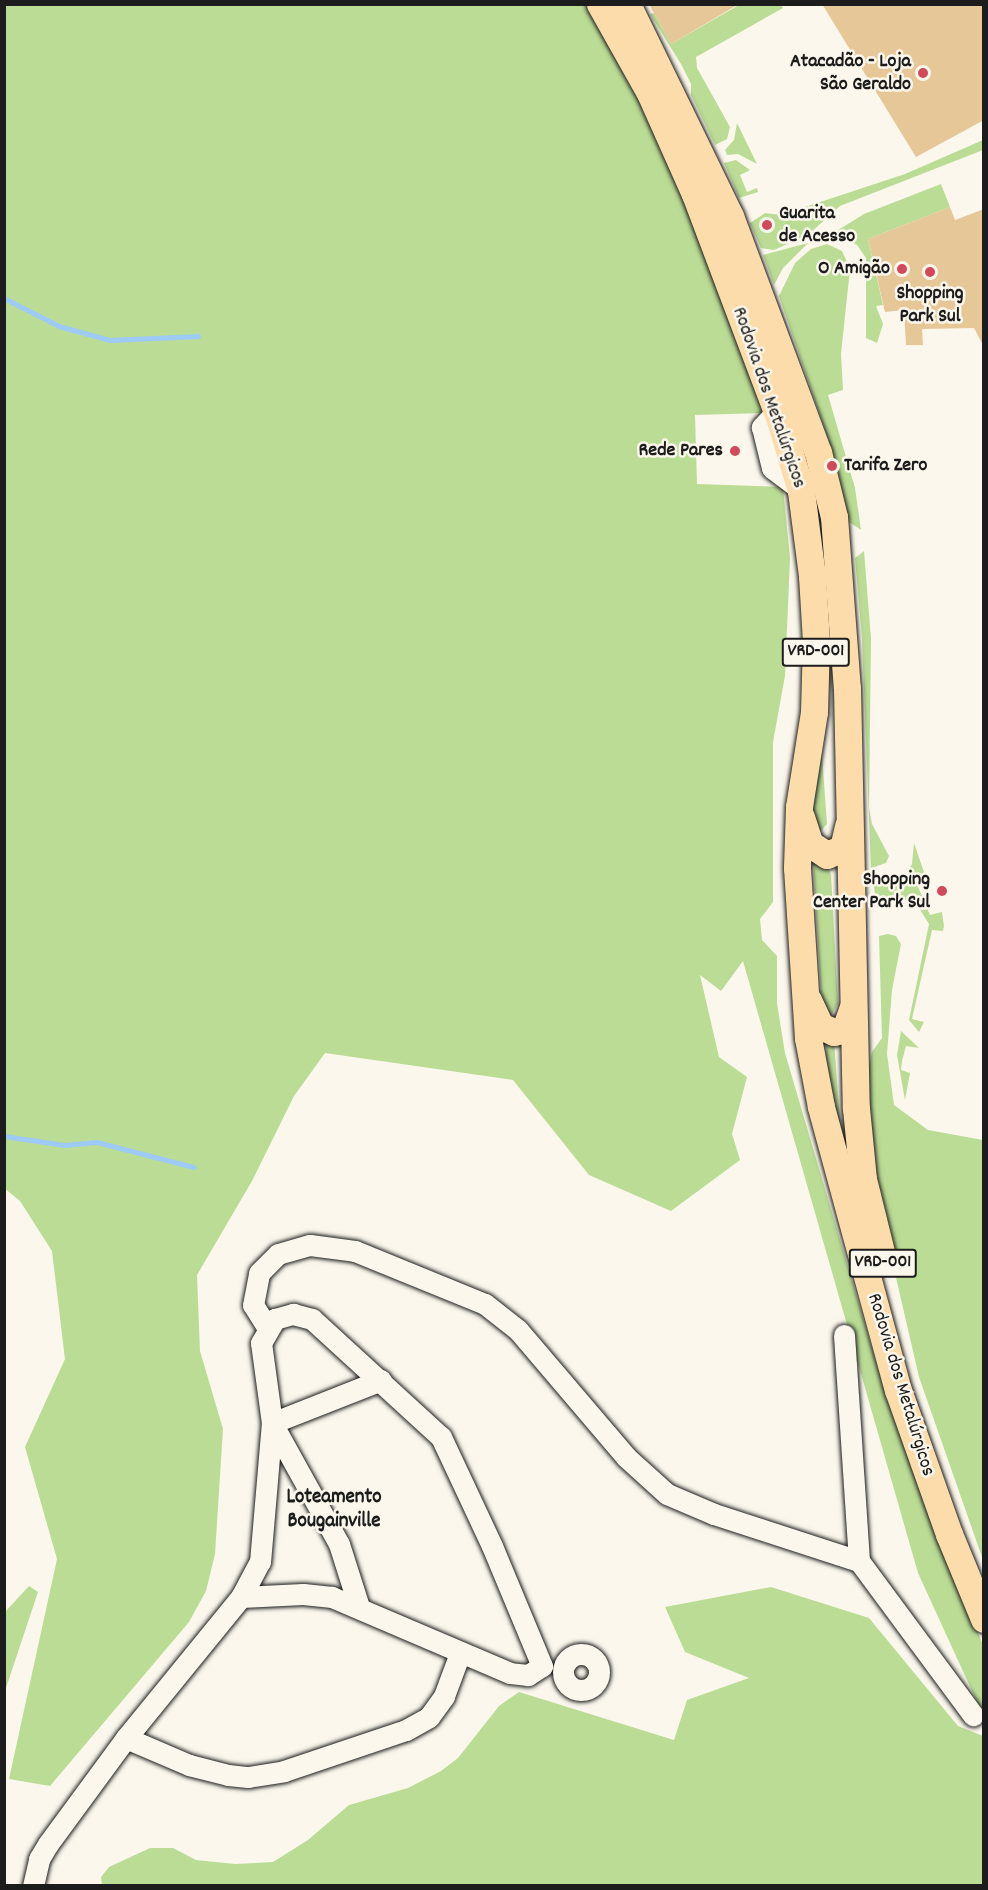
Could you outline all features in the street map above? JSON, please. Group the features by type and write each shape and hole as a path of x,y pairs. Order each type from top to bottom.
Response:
{"main road":[{"name":"Rodovia dos Metalúrgicos","path":"600,4 650,93 695,194 776,412 800,489 812,576 816,651 814,712 799,807 797,868 802,983 821,1107 898,1390 936,1502 984,1619"},
{"name":"VRD-001","path":"627,4 730,216 827,483 842,580 853,1007"},
{"path":"799,807 806,837 821,853 834,854 843,848 849,821"},
{"path":"802,983 816,1019 827,1031 845,1029 853,1007"},
{"name":"Rodovia dos Metalúrgicos","path":"853,1007 858,1142 871,1214 928,1427 984,1576"}],"street":[{"path":"267,1327 253,1305 259,1273 278,1254 310,1245 355,1251 464,1293 518,1330 626,1457 667,1494 714,1514 859,1561"},
{"path":"33,1886 39,1859 48,1844 126,1738 241,1597 260,1562 265,1545 272,1423 261,1355 267,1327 284,1315 312,1319 432,1426 446,1445 542,1666"},
{"path":"844,1335 859,1561 973,1716"},
{"path":"272,1423 381,1380"},
{"path":"272,1423 339,1544 358,1607"},
{"path":"241,1597 319,1595 358,1607 460,1653 520,1675 534,1674 542,1666"},
{"path":"126,1738 189,1765 228,1775 248,1777 284,1771 406,1730 429,1717 444,1696 460,1653"},
{"path":"542,1666 563,1668"}],"green space":[{"path":"587,4 642,103 679,186 764,413 695,415 697,484 783,487 790,558 785,676 773,742 773,902 760,919 762,940 777,956 777,1003 785,1053 887,1399 983,1645 983,1715 918,1573 743,961 721,991 700,975 719,1057 747,1077 732,1134 740,1160 671,1211 589,1175 513,1080 325,1053 294,1096 252,1181 197,1275 200,1351 223,1429 215,1554 206,1591 189,1622 50,1786 9,1779 57,1559 25,1447 65,1359 52,1251 20,1201 4,1188 4,5"},
{"path":"739,5 781,5 783,8 696,57 697,68 730,127 727,139 715,145 691,95 691,84 650,14 654,13 671,44"},
{"path":"737,123 757,164 738,154 727,155 725,150 734,140"},
{"path":"983,140 983,150 840,206 809,234 774,250 761,248 750,223 765,213 781,215 905,174"},
{"path":"736,160 750,170 740,175 747,192 757,188 758,192 739,198 724,163"},
{"path":"941,184 950,207 868,239 883,305 876,306 883,324 877,343 866,338 866,258 857,245 835,232 864,214"},
{"path":"808,243 783,268 774,285 763,255"},
{"path":"827,244 842,251 850,269 841,354 843,390 828,395 855,488 861,530 849,522 832,450 779,296 795,263 811,249"},
{"path":"864,551 871,639 869,808 872,824 889,856 886,863 871,868 862,639 855,558"},
{"path":"821,741 827,824 818,834 811,830 811,801"},
{"path":"914,843 926,878 916,882 930,915 942,912 944,926 943,931 932,930 912,1019 924,1022 919,1032 909,1020 929,924 919,908 907,900 876,901 873,880 891,884 903,879 912,864"},
{"path":"813,859 828,866 831,875 838,1004 831,1016 822,1010"},
{"path":"888,934 896,936 901,944 892,990 887,1054 894,1105 928,1130 983,1140 983,1560 919,1377 872,1174 864,1092 872,1052 882,1038 879,936"},
{"path":"901,1031 919,1048 906,1046 901,1070 910,1073 905,1100 897,1055"},
{"path":"826,1040 834,1041 841,1133 826,1059"},
{"path":"29,1586 38,1592 5,1691 5,1612"},
{"path":"771,1587 869,1618 958,1726 983,1736 983,1885 102,1885 101,1877 109,1867 150,1848 173,1848 196,1860 235,1864 273,1862 308,1840 349,1805 408,1788 441,1771 458,1758 499,1706 519,1692 674,1740 687,1700 749,1678 685,1652 665,1607"}],"building":[{"path":"649,4 739,4 671,44"},
{"name":"Atacadão - Loja São Geraldo","path":"822,4 984,4 984,120 916,157"},
{"name":"Shopping Park Sul","path":"950,207 955,220 984,209 984,347 974,328 922,329 923,345 906,345 904,310 885,312 868,239"}],"waterway":[{"path":"4,298 59,326 110,340 198,336"},
{"path":"4,1136 64,1145 97,1142 194,1167"}],"place":[{"name":"Atacadão - Loja São Geraldo","path":"923,73"},
{"name":"Guarita de Acesso","path":"767,225"},
{"name":"O Amigão","path":"902,269"},
{"name":"Shopping Park Sul","path":"930,272"},
{"name":"Rede Pares","path":"735,451"},
{"name":"Tarifa Zero","path":"832,466"},
{"name":"Shopping Center Park Sul","path":"942,891"}],"district":[{"name":"Loteamento Bougainville","path":"334,1510"}]}
